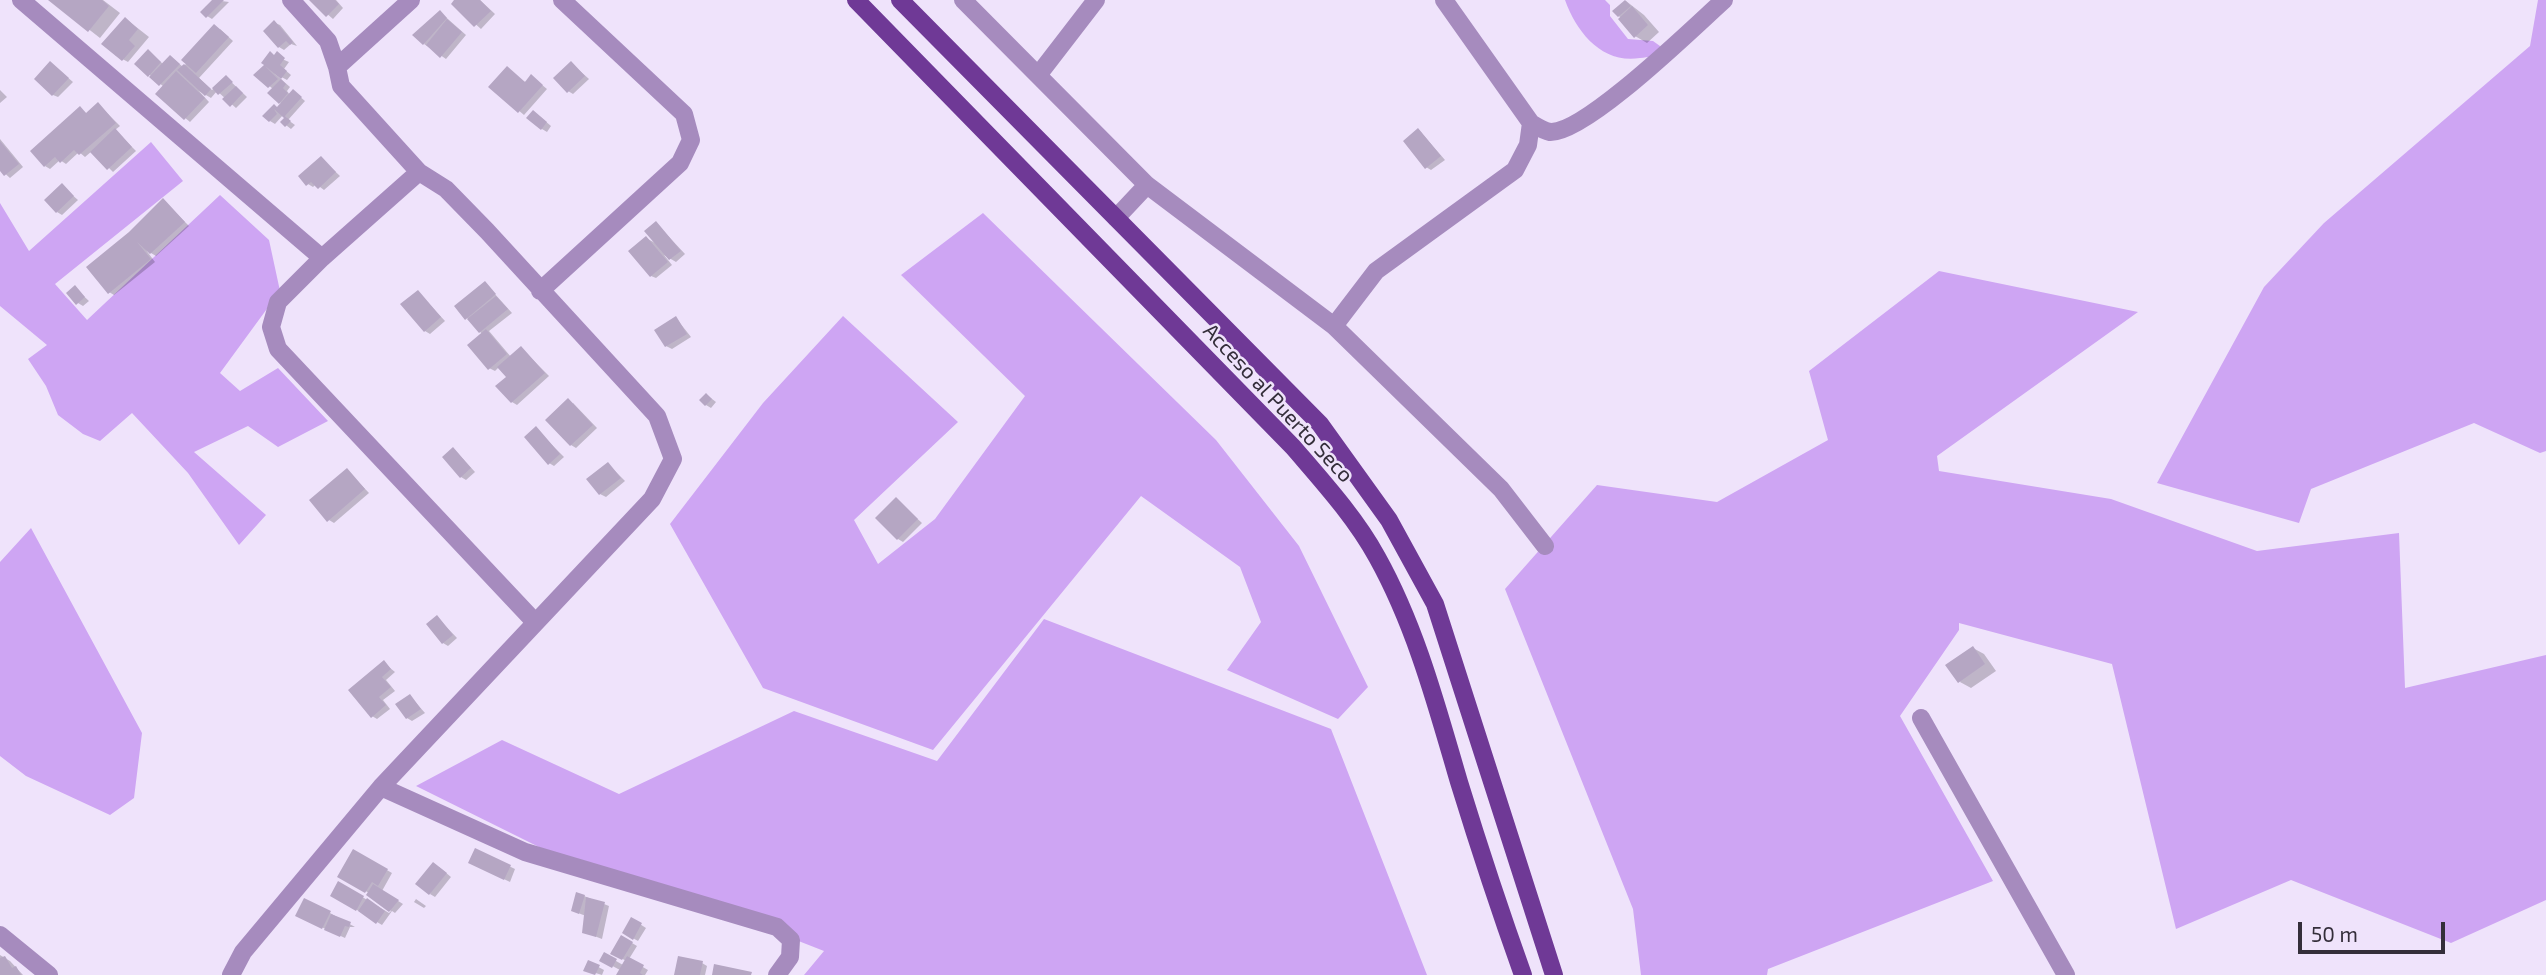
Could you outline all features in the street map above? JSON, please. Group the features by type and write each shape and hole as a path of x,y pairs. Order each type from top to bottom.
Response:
{"main road":[{"name":"Acceso al Puerto Seco","path":"856,0 1283,438 1338,499 1377,557 1407,622 1432,691 1484,865 1523,975"},
{"name":"Acceso al Puerto Seco","path":"900,0 1320,424 1389,520 1415,563 1435,604 1554,975"}],"street":[{"path":"22,0 322,258"},
{"path":"231,975 243,952 381,787 534,621 652,499 673,459 657,416 446,189 419,173 341,86 328,41 291,0"},
{"path":"337,67 411,0"},
{"path":"540,291 680,163 691,140 684,114 562,0"},
{"path":"963,0 1147,184 1334,326 1501,489 1545,546"},
{"path":"1039,74 1096,0"},
{"path":"1444,0 1531,122 1548,132 1560,130 1587,116 1650,67 1724,0"},
{"path":"1334,326 1376,271 1515,170 1528,145 1531,122"},
{"path":"419,173 322,258 278,302 271,327 278,349 534,621"},
{"path":"1116,218 1147,184"},
{"path":"1922,718 2066,975"},
{"path":"381,787 525,852 777,927 791,940 790,957 777,975"},
{"path":"0,935 49,975"}],"shaded area":[{"path":"1565,0 1605,0 1610,5 1610,16 1628,39 1653,41 1660,46 1660,51 1648,57 1626,59 1603,51 1593,44 1576,24"},
{"path":"2538,0 2546,0 2546,451 2540,453 2474,423 2311,489 2299,523 2157,483 2264,287 2324,223 2530,46"},
{"path":"151,142 183,181 55,284 87,320 220,195 269,240 280,291 220,373 240,391 278,368 328,421 278,447 248,426 194,452 266,515 239,545 188,473 132,413 100,441 83,434 58,415 46,386 28,359 47,345 0,306 0,203 29,251"},
{"path":"983,213 1216,440 1299,546 1368,687 1338,719 1227,670 1261,622 1240,567 1141,496 933,750 763,688 670,524 763,403 843,316 958,422 854,520 878,564 935,519 1025,396 901,275"},
{"path":"1939,271 2138,312 1937,456 1939,471 2111,499 2257,551 2399,533 2405,688 2546,655 2546,900 2451,943 2291,880 2176,929 2112,664 1959,623 1959,630 1900,716 1993,881 1768,969 1767,975 1641,975 1633,909 1505,589 1597,485 1717,502 1828,440 1809,371"},
{"path":"31,528 142,733 134,798 110,815 26,776 0,756 0,562"},
{"path":"1044,619 1331,729 1427,975 804,975 824,951 699,902 543,849 416,786 502,740 619,794 794,711 937,761"}],"building":[{"path":"48,0 102,0 109,6 88,32"},
{"path":"212,0 224,0 206,18 200,12"},
{"path":"309,0 335,0 339,4 326,17"},
{"path":"454,0 480,0 491,11 474,27 451,4"},
{"path":"1625,0 1631,6 1618,17 1612,11"},
{"path":"1632,6 1648,25 1634,38 1618,19"},
{"path":"440,10 447,18 423,45 412,35"},
{"path":"125,17 138,29 129,40 135,46 122,61 101,44"},
{"path":"447,19 462,32 440,58 426,45"},
{"path":"274,20 293,42 290,45 286,41 278,48 263,31"},
{"path":"214,24 229,37 196,73 181,60"},
{"path":"148,49 161,62 148,77 134,64"},
{"path":"270,51 274,55 277,51 285,58 280,65 287,71 281,79 265,66 278,79 268,88 253,75 264,65 261,63"},
{"path":"170,55 180,64 159,86 149,77"},
{"path":"50,61 69,78 52,96 34,79"},
{"path":"571,61 585,76 567,93 553,78"},
{"path":"184,64 211,89 205,96 177,70"},
{"path":"507,66 525,82 531,74 543,85 518,113 488,87"},
{"path":"176,71 205,98 184,120 155,94"},
{"path":"226,75 233,82 218,95 212,88"},
{"path":"281,79 286,84 283,88 288,93 279,104 267,93"},
{"path":"236,86 243,93 230,107 222,99"},
{"path":"293,89 302,97 285,116 291,121 285,127 280,122 284,118 274,109 277,114 269,122 262,116 274,104 277,107"},
{"path":"98,102 116,123 79,155 74,150 60,163 55,157 44,167 30,151 80,106 86,113"},
{"path":"533,110 547,122 541,130 526,118"},
{"path":"115,128 132,147 107,170 90,152"},
{"path":"1418,128 1441,156 1425,169 1403,141"},
{"path":"0,141 19,164 4,176 0,171"},
{"path":"321,156 336,172 318,189 311,182 306,186 298,176"},
{"path":"62,183 74,196 56,213 44,200"},
{"path":"163,198 185,222 150,254 137,242 151,259 108,294 86,267 129,232"},
{"path":"656,221 681,251 669,260 644,231"},
{"path":"646,236 668,262 650,277 628,251"},
{"path":"485,281 496,294 465,320 454,306"},
{"path":"75,285 85,297 76,305 66,293"},
{"path":"418,290 441,317 424,332 400,304"},
{"path":"496,296 508,309 479,333 467,319"},
{"path":"676,316 687,334 665,347 654,330"},
{"path":"486,329 507,354 488,370 467,345"},
{"path":"521,346 545,373 511,403 495,386 506,377 497,367"},
{"path":"706,393 712,399 705,406 699,400"},
{"path":"568,398 593,425 570,446 545,420"},
{"path":"536,426 560,454 548,465 524,437"},
{"path":"453,447 471,468 460,478 442,457"},
{"path":"608,462 621,478 599,495 586,479"},
{"path":"347,468 365,489 327,522 309,500"},
{"path":"896,497 918,519 897,540 875,518"},
{"path":"437,615 453,635 442,644 426,624"},
{"path":"1973,646 1985,664 1958,683 1945,665"},
{"path":"384,660 391,669 382,677 391,687 379,697 386,705 371,718 348,690"},
{"path":"410,694 421,709 406,719 395,704"},
{"path":"475,848 511,865 504,880 468,863"},
{"path":"353,849 388,869 378,886 372,882 365,893 337,877"},
{"path":"433,862 447,873 429,895 415,884"},
{"path":"338,881 364,896 356,911 330,896"},
{"path":"373,884 399,900 389,912 366,895"},
{"path":"576,892 585,895 579,914 571,911"},
{"path":"586,897 605,902 596,937 582,933"},
{"path":"304,898 331,911 322,929 295,916"},
{"path":"367,898 385,911 376,924 358,911"},
{"path":"331,914 351,922 349,927 345,926 340,937 324,930"},
{"path":"631,917 642,923 633,940 622,933"},
{"path":"621,935 633,942 622,960 610,954"},
{"path":"604,952 617,959 612,968 599,961"},
{"path":"5,956 12,968 16,966 21,975 0,975 0,958"},
{"path":"627,956 644,965 640,973 643,975 616,975"},
{"path":"678,956 703,961 700,975 674,975"},
{"path":"588,960 600,965 595,975 583,971"},
{"path":"714,964 752,972 751,975 712,975"}]}
